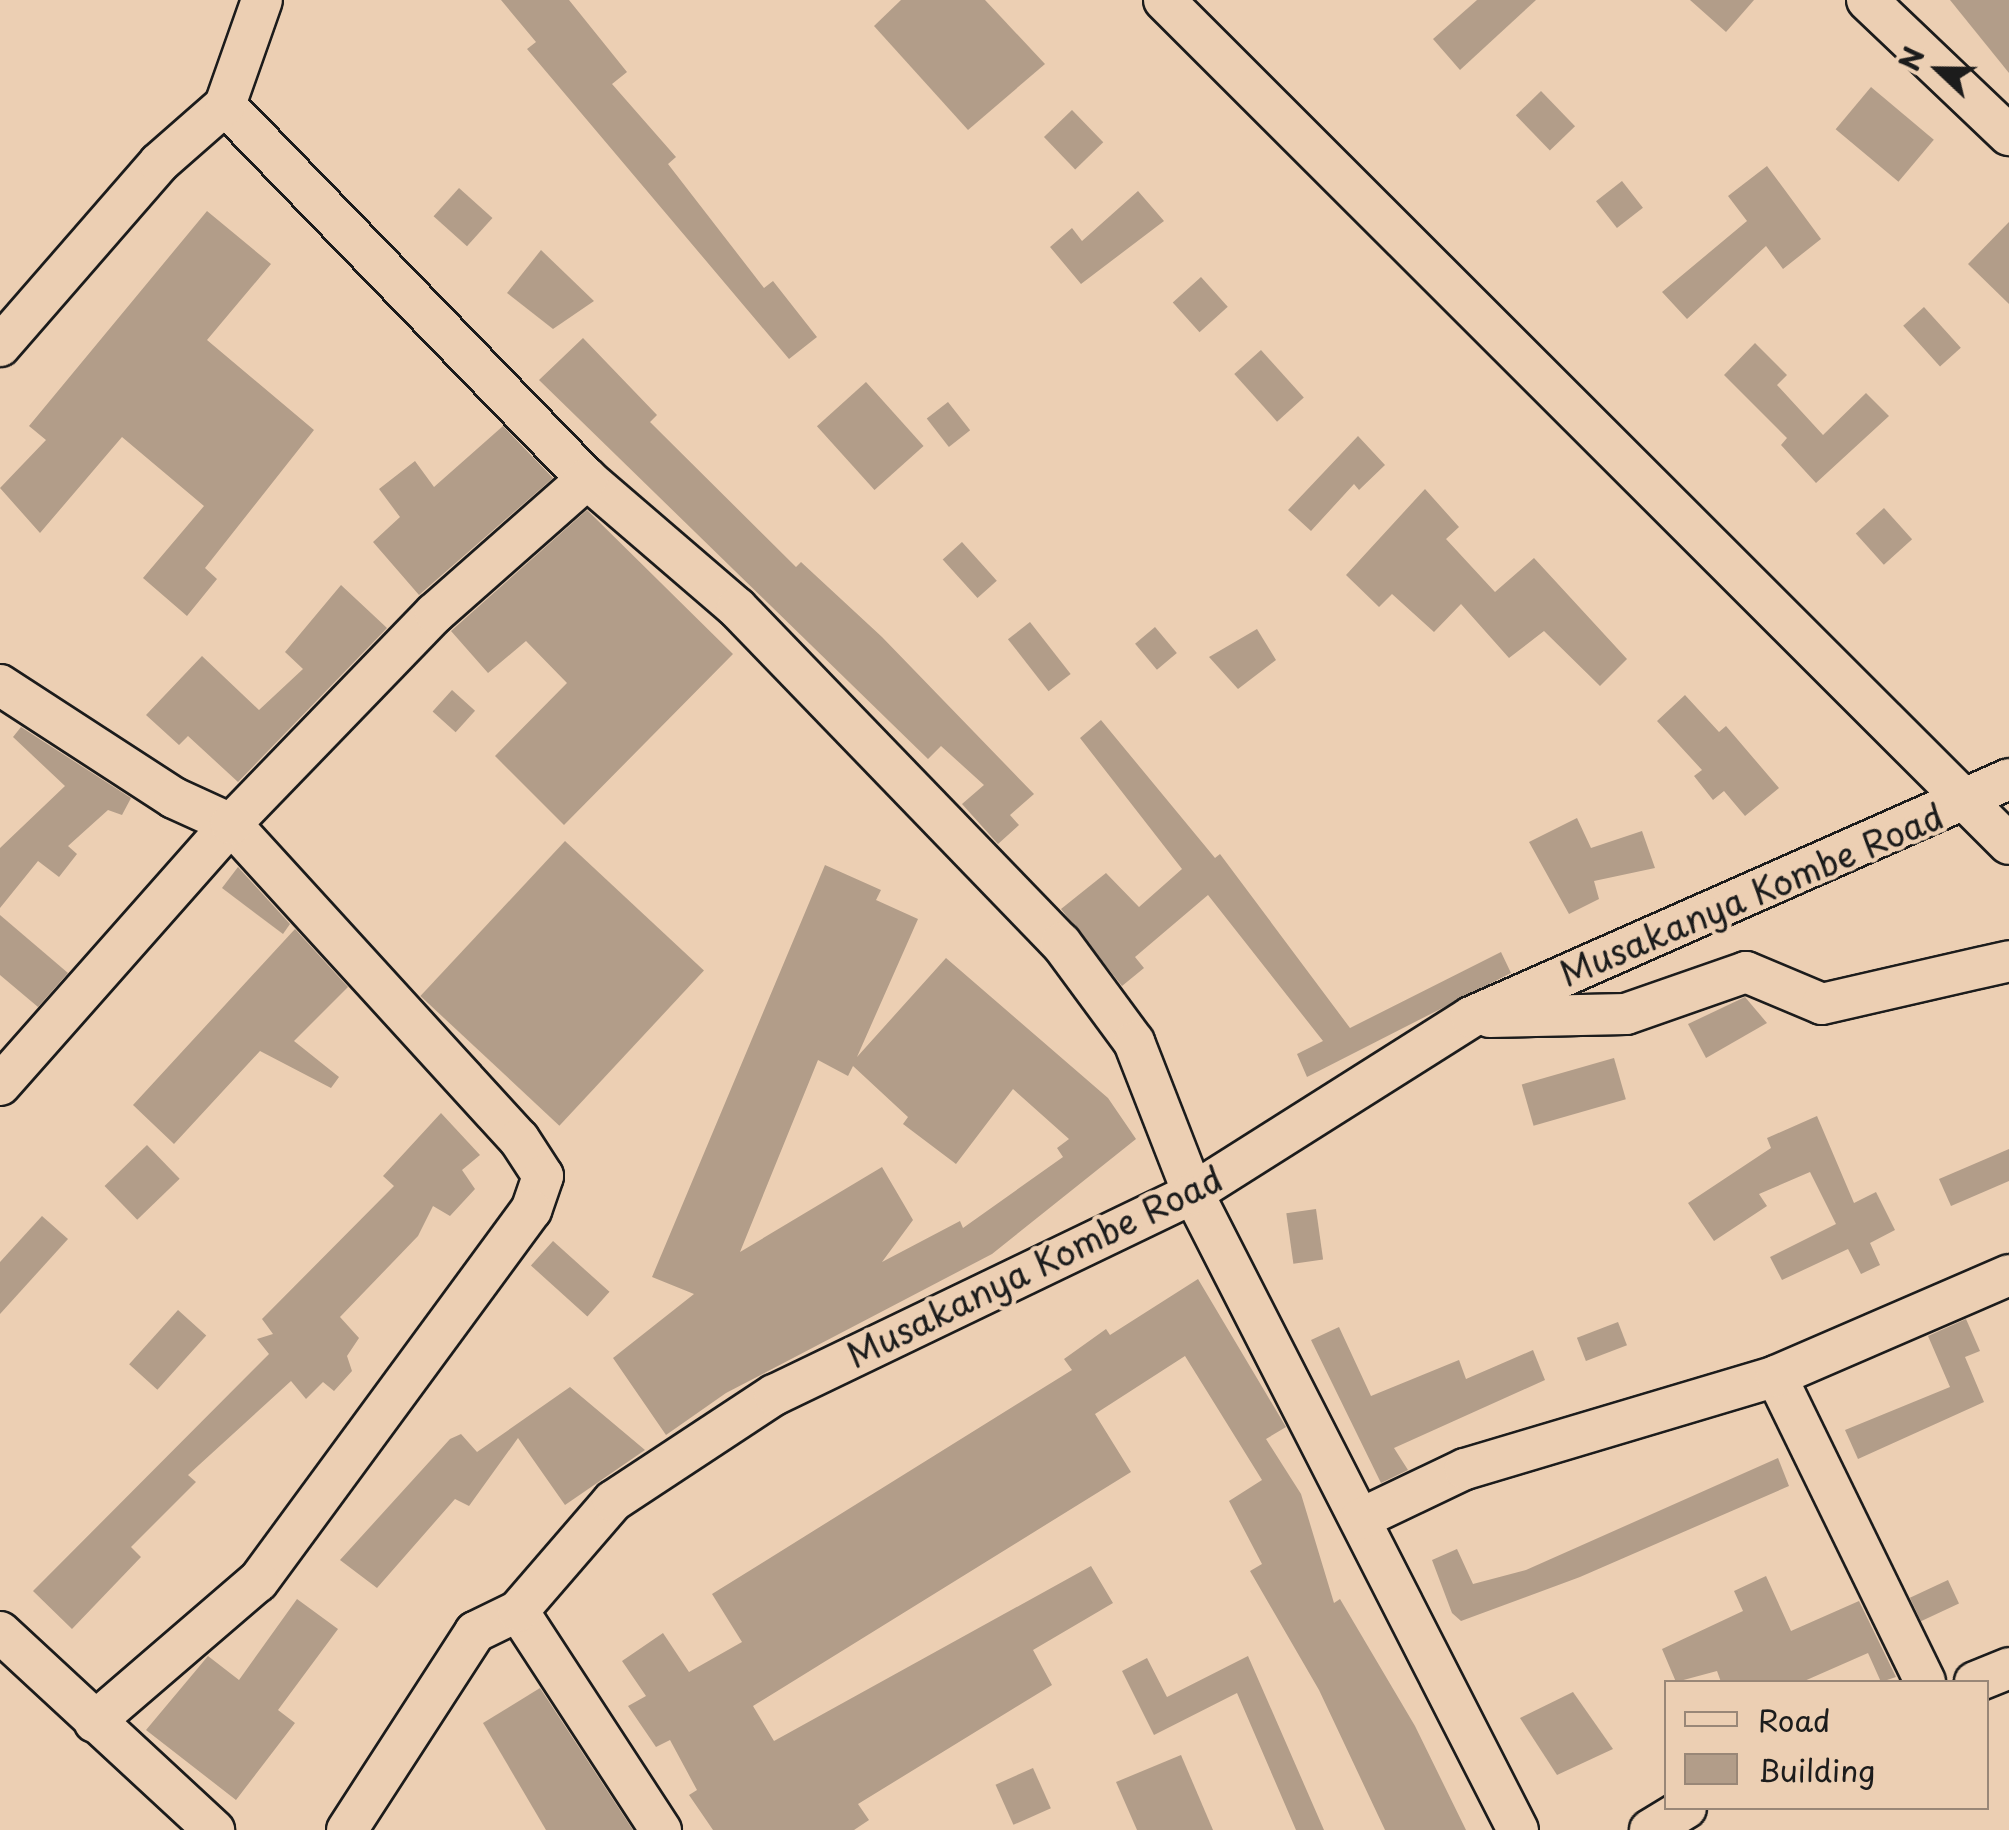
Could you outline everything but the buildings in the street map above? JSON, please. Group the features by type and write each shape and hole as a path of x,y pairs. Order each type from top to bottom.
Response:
{"street":[{"path":"0,346 159,163 225,105 262,0"},
{"path":"1164,0 2009,844"},
{"path":"1868,0 2009,135"},
{"path":"225,105 587,480 738,608 1062,943 1134,1042 1192,1193 1518,1830"},
{"path":"0,1085 231,824 436,613 587,480"},
{"path":"0,684 174,798 231,824 520,1139 542,1176 540,1193 258,1581 94,1722"},
{"name":"Musakanya Kombe Road","path":"347,1830 475,1632 518,1610 613,1501 774,1394 1192,1193 1471,1017 1784,873 1965,801 2009,779"},
{"path":"1471,1017 1626,1014 1746,972 1822,1004 2009,961"},
{"path":"1360,1519 1465,1468 1776,1376 2009,1275"},
{"path":"1776,1376 1924,1680"},
{"path":"518,1610 661,1830"},
{"path":"0,1632 214,1830"},
{"path":"1980,1680 2009,1668"},
{"path":"1650,1830 1683,1810"}]}
